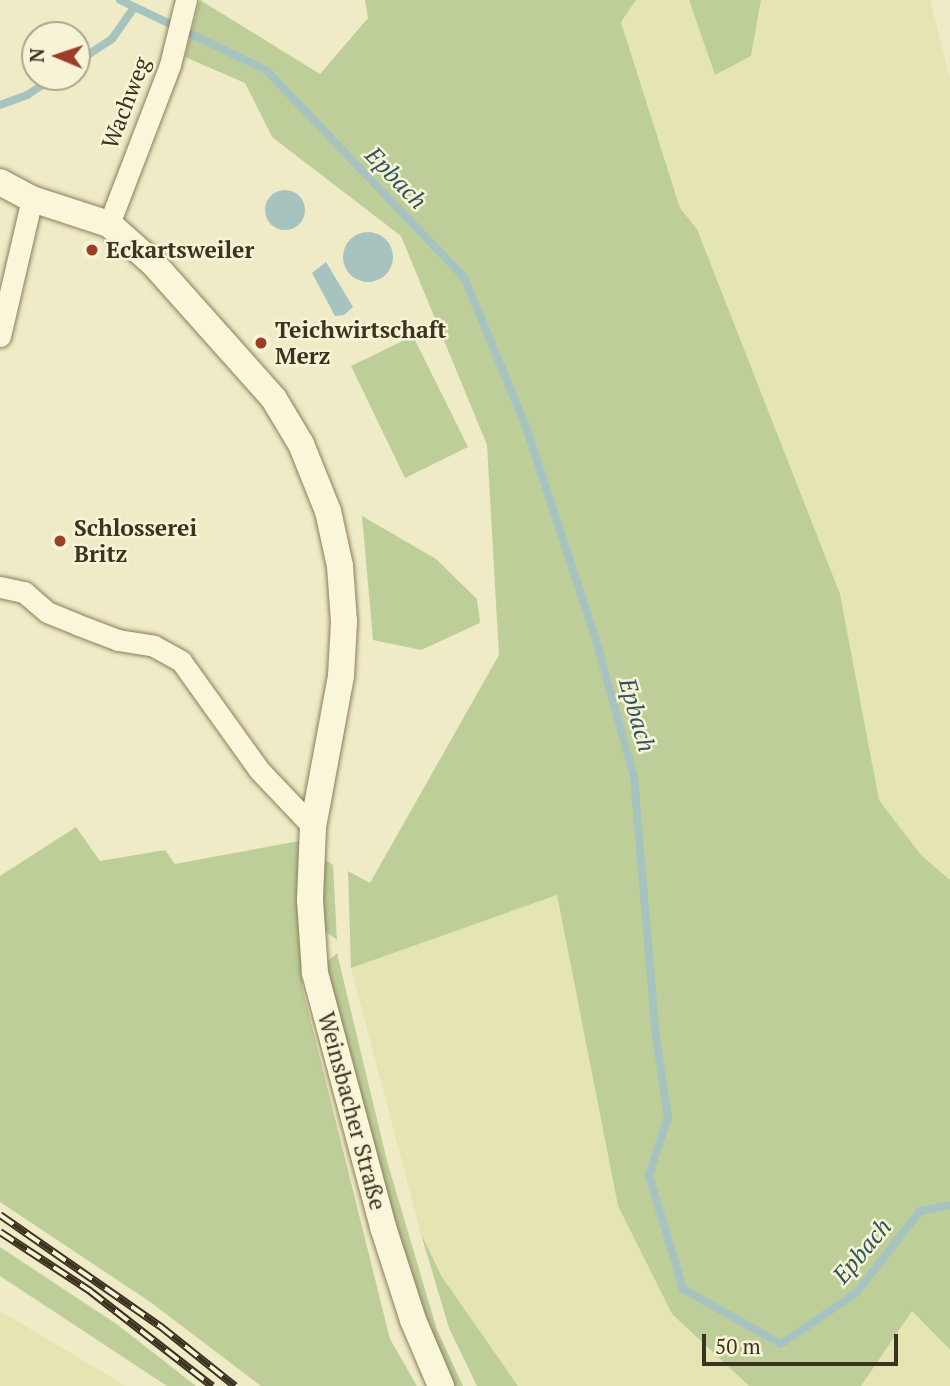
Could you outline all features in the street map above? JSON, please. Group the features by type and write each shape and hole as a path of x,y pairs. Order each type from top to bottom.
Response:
{"street":[{"name":"Wachweg","path":"108,224 170,65 186,0"},
{"name":"Weinsbacher Straße","path":"0,182 32,198 108,224 153,262 274,399 301,444 328,511 341,566 341,676 313,827 310,900 315,973 383,1227 413,1320 441,1386"},
{"path":"0,335 32,198"},
{"path":"0,587 24,592 47,612 76,624 118,640 154,646 181,661 259,770 313,827"}],"green space":[{"path":"200,0 320,74 368,18 365,0 636,0 621,22 680,208 697,229 840,594 879,800 921,855 950,880 950,1350 912,1311 861,1386 749,1386 672,1314 618,1206 557,895 351,968 348,871 370,883 499,655 487,445 401,236 272,137 245,83 185,57"},
{"path":"636,0 689,0 715,75 751,56 761,0 930,0 950,78 950,880 921,855 879,800 840,594 697,229 680,208 621,21"},
{"path":"689,0 761,0 751,56 715,75"},
{"path":"413,336 468,447 405,478 351,366"},
{"path":"362,516 436,559 477,599 480,623 421,650 373,640"},
{"path":"76,827 100,861 165,850 175,864 299,841 302,986 390,1339 417,1386 261,1386 149,1301 0,1202 0,876"},
{"path":"324,859 333,865 337,940 323,929"},
{"path":"557,895 618,1206 672,1314 749,1386 518,1386 442,1277 421,1234 351,968"},
{"path":"337,953 387,1161 437,1330 463,1386 452,1386 408,1269 334,1008 327,962"},
{"path":"421,1234 442,1277 518,1386 477,1386 449,1328"},
{"path":"0,1247 118,1325 196,1386 167,1386 0,1276"},
{"path":"0,1311 126,1386 0,1386"},
{"path":"912,1311 950,1351 950,1386 861,1386"}],"water":[{"path":"285,190 299,196 305,210 299,224 285,230 271,224 265,210 271,196"},
{"path":"368,232 385,240 393,257 385,274 368,282 351,274 343,257 351,240"},
{"path":"326,262 353,307 344,315 335,316 312,273"}],"waterway":[{"name":"Epbach","path":"120,0 266,70 464,277 526,427 596,640 634,777 656,1037 668,1117 649,1175 683,1289 781,1344 856,1293 920,1211 950,1205"},
{"path":"91,53 112,39 134,8"},
{"path":"0,105 33,91"}],"railway":[{"path":"0,1215 160,1326 235,1386"},
{"path":"0,1232 90,1291 212,1386"}],"place":[{"name":"Eckartsweiler","path":"92,250"},
{"name":"Teichwirtschaft Merz","path":"261,343"},
{"name":"Schlosserei Britz","path":"60,541"}]}
